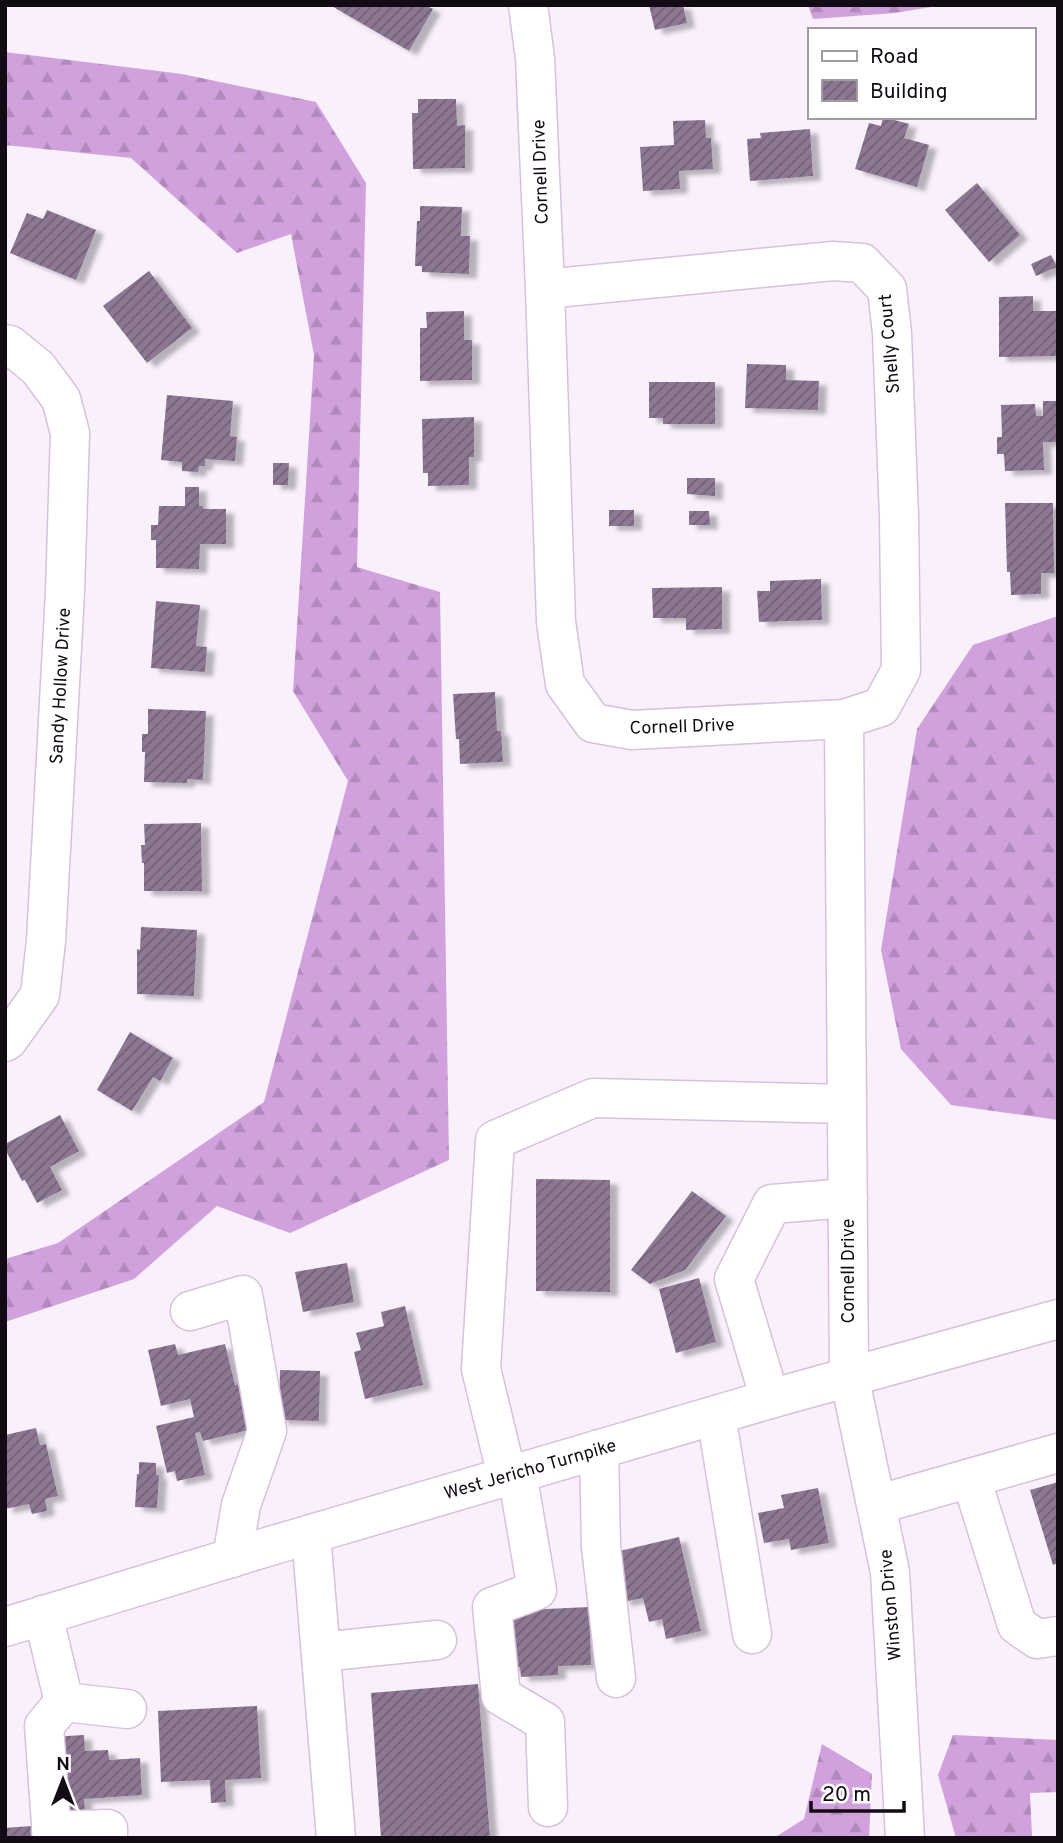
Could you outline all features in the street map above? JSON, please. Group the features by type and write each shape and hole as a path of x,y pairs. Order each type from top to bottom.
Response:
{"street":[{"name":"Cornell Drive","path":"528,5 535,58 556,622 565,684 593,723 632,730 844,719 849,1375"},
{"name":"Shelly Court","path":"545,289 833,261 862,263 887,289 892,333 898,477 901,670 881,707 844,719"},
{"name":"Sandy Hollow Drive","path":"5,344 10,345 38,368 61,399 70,433 65,592 40,995 5,1042"},
{"path":"548,1807 545,1722 501,1696 492,1607 537,1590 512,1475 481,1369 495,1140 593,1098 847,1104"},
{"path":"770,1399 734,1279 772,1204 848,1198"},
{"path":"190,1311 243,1295 267,1431 241,1505 232,1558"},
{"name":"West Jericho Turnpike","path":"5,1627 849,1375 1058,1319"},
{"name":"Winston Drive","path":"849,1375 890,1572 905,1838"},
{"path":"716,1415 752,1634"},
{"path":"599,1449 601,1546 615,1678"},
{"path":"876,1505 1058,1453"},
{"path":"971,1478 1017,1625 1037,1639 1058,1636"},
{"path":"311,1534 336,1838"},
{"path":"43,1615 64,1702"},
{"path":"321,1652 437,1640"},
{"path":"64,1702 127,1709"},
{"path":"64,1702 44,1726 52,1834 108,1829 108,1838"}],"green space":[{"path":"808,5 943,5 895,13 813,19"},
{"path":"5,52 182,74 316,102 366,183 357,567 440,592 449,1160 290,1233 217,1206 134,1279 5,1322 5,1259 58,1243 264,1102 348,781 293,691 314,355 291,234 237,253 131,158 5,145"},
{"path":"1058,616 1058,1120 951,1105 901,1049 881,950 917,729 973,645"},
{"path":"953,1735 1058,1740 1058,1792 1030,1793 1030,1838 956,1838 938,1775"},
{"path":"822,1744 872,1774 869,1838 774,1838 804,1819"}],"building":[{"path":"330,5 425,5 433,9 409,51"},
{"path":"649,5 683,5 687,23 655,30"},
{"path":"418,99 456,99 457,126 465,125 465,168 413,169 412,113 418,113"},
{"path":"883,119 909,124 904,138 929,145 917,187 855,169 869,123 881,126"},
{"path":"705,120 706,138 711,138 713,169 679,171 680,189 643,191 640,147 674,145 673,121"},
{"path":"810,129 813,176 750,181 747,139 761,138 760,133"},
{"path":"977,183 1020,235 989,262 945,210"},
{"path":"420,206 462,207 461,236 470,236 469,274 422,272 422,266 415,266"},
{"path":"47,210 96,230 76,280 10,253 27,213 43,219"},
{"path":"1051,255 1057,267 1036,276 1031,264"},
{"path":"149,271 192,328 147,363 103,306"},
{"path":"1033,296 1033,311 1058,311 1058,356 999,357 999,297"},
{"path":"464,311 464,340 472,340 472,380 420,381 420,328 427,328 426,312"},
{"path":"747,364 786,365 786,380 819,381 818,410 745,408"},
{"path":"649,382 715,382 715,424 663,424 663,418 649,418"},
{"path":"167,395 233,401 230,436 237,437 235,461 205,459 205,466 199,466 198,472 182,471 182,462 161,460"},
{"path":"1043,401 1058,401 1058,442 1043,442 1044,470 1005,471 1004,454 997,454 997,437 1002,437 1001,405 1035,404 1036,416 1043,416"},
{"path":"474,417 474,457 469,457 469,485 428,486 428,473 423,473 422,419"},
{"path":"273,463 289,463 288,485 273,485"},
{"path":"687,478 715,478 715,496 687,494"},
{"path":"185,487 199,487 199,506 203,506 203,509 226,509 226,544 200,544 199,569 156,568 156,540 151,540 151,525 158,525 159,506 185,506"},
{"path":"1005,503 1053,503 1054,573 1041,573 1041,594 1011,595 1010,572 1007,572"},
{"path":"609,510 634,510 634,526 609,526"},
{"path":"689,511 709,511 710,525 689,525"},
{"path":"821,579 822,620 759,622 757,591 770,591 770,581"},
{"path":"722,587 722,629 686,630 686,618 653,618 652,588"},
{"path":"156,601 200,605 196,646 207,647 205,672 151,668"},
{"path":"495,692 497,731 501,731 503,762 460,764 453,694"},
{"path":"148,709 206,711 203,780 187,779 187,783 144,782 145,752 142,752 142,734 148,734"},
{"path":"201,823 202,891 144,891 141,845 145,845 144,824"},
{"path":"141,927 197,930 194,996 137,994 137,949 140,950"},
{"path":"130,1032 173,1058 160,1081 153,1077 132,1111 97,1090"},
{"path":"60,1115 79,1151 50,1167 62,1190 37,1203 25,1180 22,1181 5,1144"},
{"path":"536,1179 610,1180 610,1292 536,1291"},
{"path":"692,1191 726,1216 685,1270 650,1284 631,1270"},
{"path":"347,1263 354,1302 303,1312 295,1272"},
{"path":"699,1278 716,1342 676,1353 659,1289"},
{"path":"405,1306 423,1385 365,1399 354,1352 361,1350 356,1333 384,1326 381,1312"},
{"path":"175,1344 178,1355 225,1344 235,1385 242,1383 253,1429 203,1441 200,1432 195,1433 205,1475 177,1481 175,1471 167,1473 156,1426 194,1417 190,1399 161,1406 148,1350"},
{"path":"280,1370 320,1371 319,1421 279,1420"},
{"path":"36,1428 40,1445 46,1444 58,1496 45,1499 47,1511 32,1514 29,1504 5,1509 5,1435"},
{"path":"139,1462 156,1463 156,1475 159,1475 157,1508 135,1507"},
{"path":"1058,1482 1058,1563 1053,1565 1030,1490"},
{"path":"818,1488 829,1543 791,1550 789,1539 764,1543 758,1513 784,1508 781,1495"},
{"path":"679,1537 701,1631 666,1639 662,1619 649,1622 643,1598 623,1602 611,1553"},
{"path":"589,1607 591,1665 558,1666 558,1675 521,1677 520,1667 507,1667 504,1611"},
{"path":"478,1684 490,1838 381,1838 371,1693"},
{"path":"257,1706 261,1778 225,1780 226,1802 211,1803 210,1780 161,1782 158,1711"},
{"path":"84,1735 85,1751 108,1750 109,1760 140,1758 142,1795 84,1799 85,1812 55,1814 50,1737"},
{"path":"31,1826 32,1838 5,1838 5,1828"}]}
